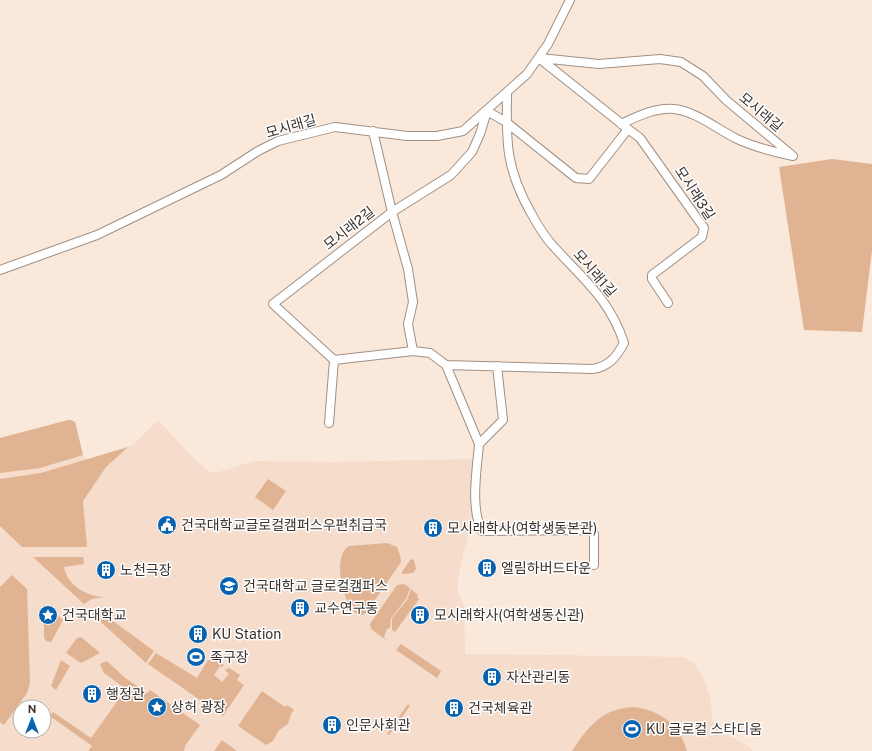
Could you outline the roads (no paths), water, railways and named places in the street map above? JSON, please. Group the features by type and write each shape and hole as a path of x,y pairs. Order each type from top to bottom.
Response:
{"street":[{"name":"모시래길","path":"0,270 97,235 221,175 258,150 278,141 334,127 407,136 437,136 463,131 506,94 526,74 548,44 570,0"},
{"name":"모시래길","path":"539,58 599,64 660,59 681,62 703,76 726,100 792,156 764,149 739,140 715,128 691,113 672,108 644,114 624,126"},
{"name":"모시래3길","path":"539,58 640,138 704,228 702,237 652,275 652,279 668,303"},
{"name":"모시래1길","path":"446,365 603,367 616,357 624,344 619,329 606,304 581,273 555,248 540,229 522,197 510,168 506,137 506,94"},
{"path":"487,110 506,122 576,178 590,179 624,126"},
{"name":"모시래2길","path":"334,360 273,304 392,212 444,179 456,169 472,152 480,134 487,110"},
{"path":"373,131 392,212 408,268 413,302 408,324 413,351"},
{"path":"330,423 334,360 413,351 430,353 446,365 479,444 476,483 476,521 482,531 591,530 594,534 594,565"},
{"path":"479,444 503,420 497,366"}],"place":[{"name":"건국대학교글로컬캠퍼스우편취급국","path":"167,525"},
{"name":"모시래학사(여학생동본관)","path":"433,528"},
{"name":"엘림하버드타운","path":"487,568"},
{"name":"노천극장","path":"106,570"},
{"name":"건국대학교 글로컬캠퍼스","path":"229,586"},
{"name":"교수연구동","path":"300,608"},
{"name":"건국대학교","path":"48,615"},
{"name":"모시래학사(여학생동신관)","path":"420,615"},
{"name":"KU Station","path":"198,634"},
{"name":"족구장","path":"196,657"},
{"name":"자산관리동","path":"492,677"},
{"name":"행정관","path":"92,694"},
{"name":"상허 광장","path":"157,707"},
{"name":"건국체육관","path":"454,708"},
{"name":"인문사회관","path":"332,725"},
{"name":"KU 글로컬 스타디움","path":"632,729"}]}
